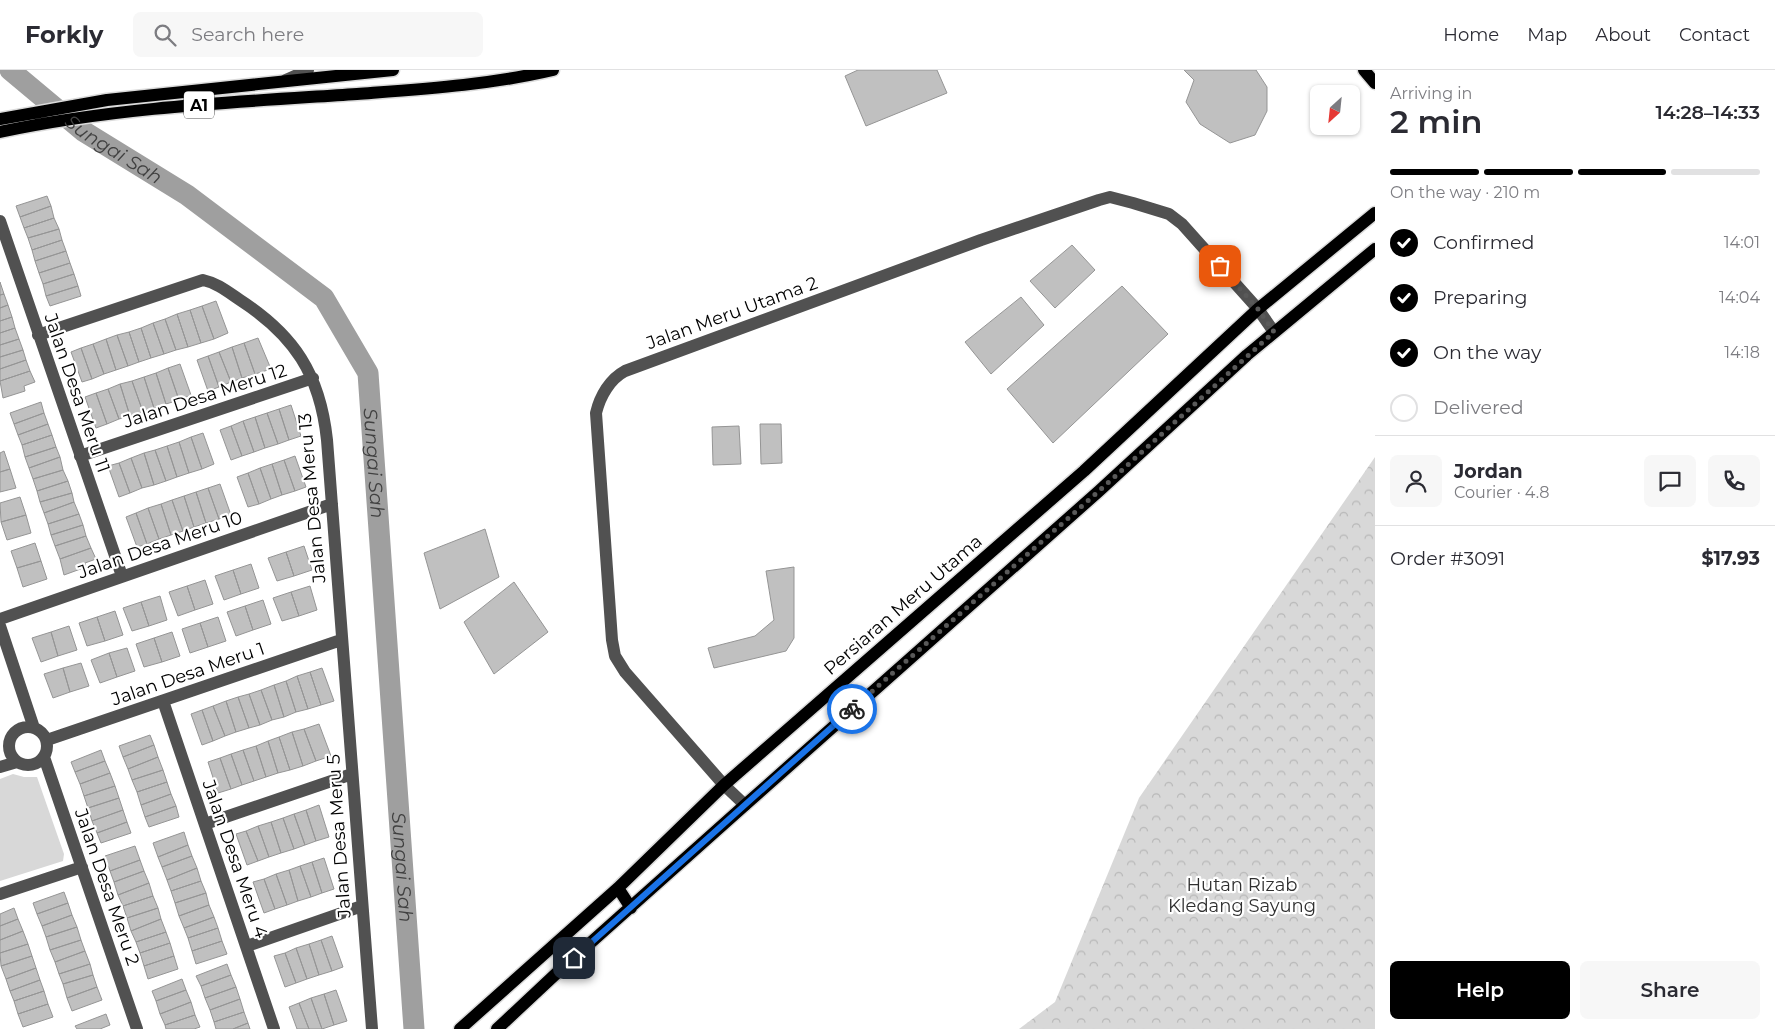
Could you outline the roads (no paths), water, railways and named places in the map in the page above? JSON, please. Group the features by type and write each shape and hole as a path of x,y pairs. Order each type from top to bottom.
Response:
{"main road":[{"name":"A1","path":"0,132 19,122 106,100 393,70"},
{"name":"A1","path":"0,120 19,122 207,104 494,82 553,70"},
{"path":"1364,70 1375,83"},
{"name":"Persiaran Meru Utama","path":"460,1029 618,888 724,785 1084,471 1258,309 1375,213"},
{"path":"497,1029 745,804 1099,491 1274,332 1375,249"},
{"path":"618,888 631,908"}],"street":[{"path":"283,81 308,70"},
{"name":"Jalan Meru Utama 2","path":"745,804 724,785 625,672 615,656 611,631 596,413 603,394 619,374 981,240 1110,197 1168,214 1182,224 1258,309 1274,332"},
{"name":"Jalan Desa Meru 11","path":"0,221 122,576"},
{"name":"Jalan Desa Meru 13","path":"38,335 203,280 219,286 262,314 272,323 295,349 313,378 326,429 341,640"},
{"name":"Jalan Desa Meru 12","path":"80,456 313,378"},
{"name":"Jalan Desa Meru 10","path":"0,619 332,504"},
{"path":"0,626 34,728"},
{"name":"Jalan Desa Meru 1","path":"47,740 341,640"},
{"name":"Jalan Desa Meru 5","path":"341,640 372,1029"},
{"name":"Jalan Desa Meru 4","path":"163,701 274,1029"},
{"path":"28,727 34,728 44,734 47,740 47,752 35,764 23,764 18,762 5,745 18,730 28,727"},
{"name":"Jalan Desa Meru 2","path":"44,757 137,1029"},
{"path":"0,767 18,762"},
{"path":"205,824 352,774"},
{"path":"0,894 82,867"},
{"path":"247,946 362,906"}],"waterway":[{"name":"Sungai Sah","path":"10,70 83,131 187,195 324,298 368,373 414,1029"}],"park label":[{"name":"Hutan Rizab Kledang Sayung","path":"1242,895"}]}
